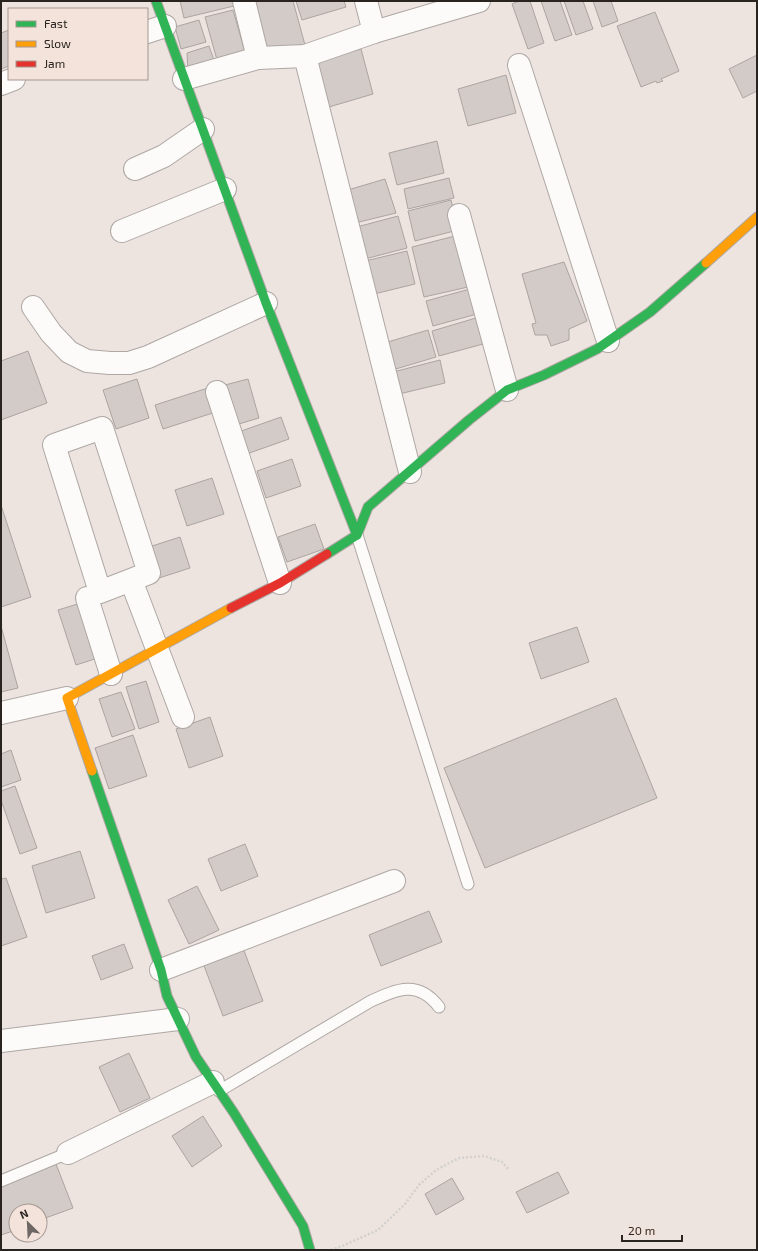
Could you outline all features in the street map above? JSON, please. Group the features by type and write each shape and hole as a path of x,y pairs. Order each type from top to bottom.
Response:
{"street":[{"path":"156,1 156,29 184,79 266,303 357,535"},
{"path":"244,1 258,58"},
{"path":"366,1 374,32"},
{"path":"184,79 258,58 305,56 374,32 479,1"},
{"path":"305,56 410,472"},
{"path":"519,65 608,341"},
{"path":"1,84 11,80"},
{"path":"135,169 164,156 203,129"},
{"path":"122,231 225,189"},
{"path":"459,215 508,390"},
{"path":"1,713 67,698 280,583 357,535 368,507 469,420 508,390 544,375 597,349 650,312 757,217"},
{"path":"33,307 51,333 69,352 87,361 129,363 148,357 266,303"},
{"path":"217,392 280,583"},
{"path":"102,428 149,573 131,580 100,592 54,445 102,428"},
{"path":"131,580 182,717"},
{"path":"87,598 111,674"},
{"path":"67,698 161,970 167,996 196,1057 234,1113 303,1226 310,1250"},
{"path":"161,970 394,881"},
{"path":"1,1041 178,1019"},
{"path":"68,1153 216,1087"}],"lane":[{"path":"357,535 468,884"},
{"path":"216,1087 371,1001 392,991 408,989 421,991 432,999 439,1007"},
{"path":"1,1181 68,1153"}],"path":[{"path":"332,1250 378,1230 405,1204 419,1185 436,1170 459,1158 484,1156 502,1162 509,1170"}],"building":[{"path":"180,1 233,1 234,6 184,18"},
{"path":"254,1 293,1 305,45 269,55"},
{"path":"296,1 344,1 346,7 302,20"},
{"path":"519,1 530,1 544,43 528,49 512,4"},
{"path":"541,1 560,1 572,35 555,41"},
{"path":"564,1 583,1 593,29 576,35"},
{"path":"593,1 611,1 618,21 602,27"},
{"path":"233,10 245,52 217,60 205,17"},
{"path":"655,12 679,71 661,79 663,81 657,83 656,81 641,87 617,26"},
{"path":"199,20 206,42 181,49 175,27"},
{"path":"8,30 8,66 1,69 1,33"},
{"path":"209,46 215,63 188,72 187,53"},
{"path":"361,49 373,94 329,107 316,61"},
{"path":"757,55 757,91 743,98 729,69"},
{"path":"506,75 516,113 468,126 458,89"},
{"path":"437,141 444,173 397,185 389,153"},
{"path":"449,178 454,198 408,209 404,189"},
{"path":"385,179 396,213 351,224 341,192"},
{"path":"451,200 458,230 415,241 408,211"},
{"path":"398,216 407,248 361,260 353,228"},
{"path":"455,236 468,287 424,297 412,247"},
{"path":"407,251 415,284 370,295 361,262"},
{"path":"564,262 587,321 569,329 569,340 551,346 547,335 535,335 532,324 536,323 522,274"},
{"path":"470,289 477,314 433,326 426,301"},
{"path":"476,318 483,344 439,356 432,331"},
{"path":"428,330 436,357 389,371 381,344"},
{"path":"28,351 47,403 1,420 1,361"},
{"path":"440,360 445,383 399,394 393,372"},
{"path":"137,379 149,418 116,429 103,390"},
{"path":"248,379 259,418 232,426 221,386"},
{"path":"211,387 219,411 163,429 155,405"},
{"path":"281,417 289,439 241,456 233,434"},
{"path":"292,459 301,486 266,498 257,471"},
{"path":"212,478 224,514 187,526 175,490"},
{"path":"1,505 31,597 1,607"},
{"path":"315,524 324,549 287,562 278,537"},
{"path":"180,537 190,568 159,578 149,547"},
{"path":"84,602 101,657 76,665 58,610"},
{"path":"1,626 18,688 1,692"},
{"path":"577,627 589,662 541,679 529,643"},
{"path":"146,681 159,722 139,729 126,687"},
{"path":"121,692 135,729 112,737 99,699"},
{"path":"616,698 657,798 485,868 444,768"},
{"path":"210,717 223,756 189,768 176,729"},
{"path":"133,735 147,776 109,789 95,748"},
{"path":"11,750 21,780 1,787 1,754"},
{"path":"15,786 37,848 20,854 1,800 1,791"},
{"path":"245,844 258,876 221,891 208,859"},
{"path":"80,851 95,898 46,913 32,866"},
{"path":"6,878 27,937 1,946 1,879"},
{"path":"197,886 219,930 189,944 168,900"},
{"path":"429,911 442,942 381,966 369,935"},
{"path":"124,944 133,968 101,980 92,956"},
{"path":"243,948 263,1001 223,1016 203,963"},
{"path":"129,1053 150,1098 120,1112 99,1067"},
{"path":"203,1116 222,1146 192,1167 172,1136"},
{"path":"56,1164 73,1208 48,1217 48,1203 8,1203 8,1233 1,1235 1,1185"},
{"path":"558,1172 569,1193 527,1213 516,1192"},
{"path":"452,1178 464,1199 436,1215 425,1194"}],"traffic: fast":[{"path":"156,1 266,303 357,535"},
{"path":"327,554 357,535 368,507 469,420 507,390 544,375 597,349 650,312 706,263"},
{"path":"92,771 161,970 167,996 196,1057 234,1113 303,1226 310,1250"}],"traffic: slow":[{"path":"706,263 757,217"},
{"path":"92,771 67,698 231,608"}],"traffic: jam":[{"path":"231,608 280,583 327,554"}]}
